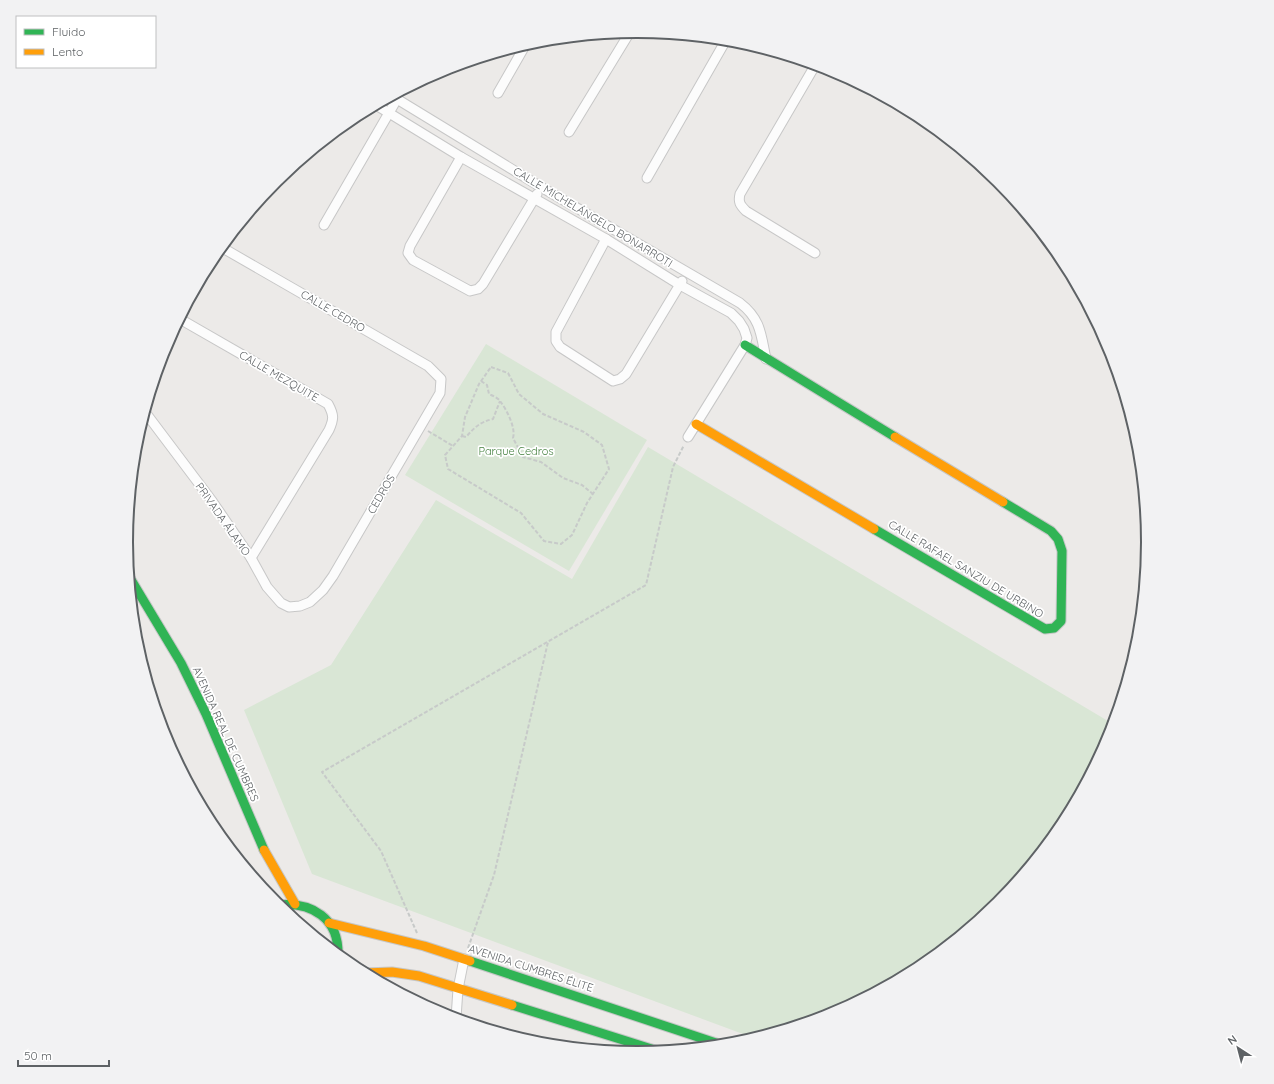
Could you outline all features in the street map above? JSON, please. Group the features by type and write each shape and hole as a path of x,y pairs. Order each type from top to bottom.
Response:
{"street":[{"path":"569,132 626,38"},
{"path":"647,178 723,46"},
{"path":"498,93 522,52"},
{"path":"813,70 740,194 739,200 746,211 815,253"},
{"name":"CALLE MICHELÁNGELO BONARROTI","path":"397,100 541,187 740,303 749,310 756,321 760,331 766,359"},
{"path":"324,225 390,113 393,102"},
{"name":"CALLE MICHELÁNGELO BONARROTI","path":"381,108 461,156 606,239 680,285 731,313 744,329 746,338 744,345"},
{"path":"461,156 410,246 408,254 412,260 470,291 478,290 483,284 541,187"},
{"path":"606,239 556,332 556,340 560,348 613,380 620,379 626,374 687,273"},
{"name":"CALLE CEDRO","path":"226,250 428,366 441,379"},
{"name":"CALLE MEZQUITE","path":"184,321 328,404 332,412 333,420 329,430 251,558"},
{"path":"688,436 744,345"},
{"name":"CALLE RAFAEL SANZIU DE URBINO","path":"696,424 1044,629 1054,628 1061,621 1062,551 1058,539 1050,531 744,345"},
{"name":"CEDROS","path":"310,602 323,590 333,576 440,393 441,379"},
{"name":"PRIVADA ÁLAMO","path":"149,417 207,495 251,558 267,587 281,602 289,607 300,606 310,602"},
{"name":"AVENIDA REAL DE CUMBRES","path":"135,586 181,663 206,714 267,857 295,904"},
{"path":"288,904 295,904 314,909 330,923 338,939 338,948"},
{"name":"AVENIDA CUMBRES ÉLITE","path":"330,923 424,946 709,1041"},
{"path":"456,1012 458,988 464,959"},
{"path":"374,972 399,972 419,976 641,1046"}],"path":[{"path":"491,367 508,373 519,394 543,414 584,432 602,445 610,469 587,503 572,535 562,544 544,540 521,513 448,469 445,455 462,436 465,417 481,381 491,367"},
{"path":"481,381 487,385 489,394 500,401 509,416 514,434 513,438 523,457 541,462 563,478 582,485 593,494"},
{"path":"462,436 466,437 475,427 493,419 500,401"},
{"path":"420,426 453,446"},
{"path":"424,946 381,851 322,772 646,585 673,468 688,436"},
{"path":"464,959 494,874 548,642"}],"green space":[{"name":"Parque Cedros","path":"486,344 647,440 569,571 405,475"},
{"path":"648,447 1108,721 1089,765 1056,822 1037,849 1016,874 969,921 944,942 917,961 860,994 830,1008 799,1019 767,1029 743,1034 312,874 244,710 331,665 436,500 572,579"}],"traffic: fast":[{"path":"745,345 895,437"},
{"path":"874,529 1045,629 1054,628 1061,621 1062,551 1058,539 1051,531 1003,502"},
{"path":"135,586 181,663 206,714 264,850"},
{"path":"288,905 302,906 321,915 334,931 337,947"},
{"path":"470,961 709,1041"},
{"path":"512,1005 642,1046"}],"traffic: slow":[{"path":"696,424 874,529"},
{"path":"895,437 1003,502"},
{"path":"264,850 295,904"},
{"path":"329,923 424,946 470,961"},
{"path":"376,973 392,972 419,976 512,1005"}]}
